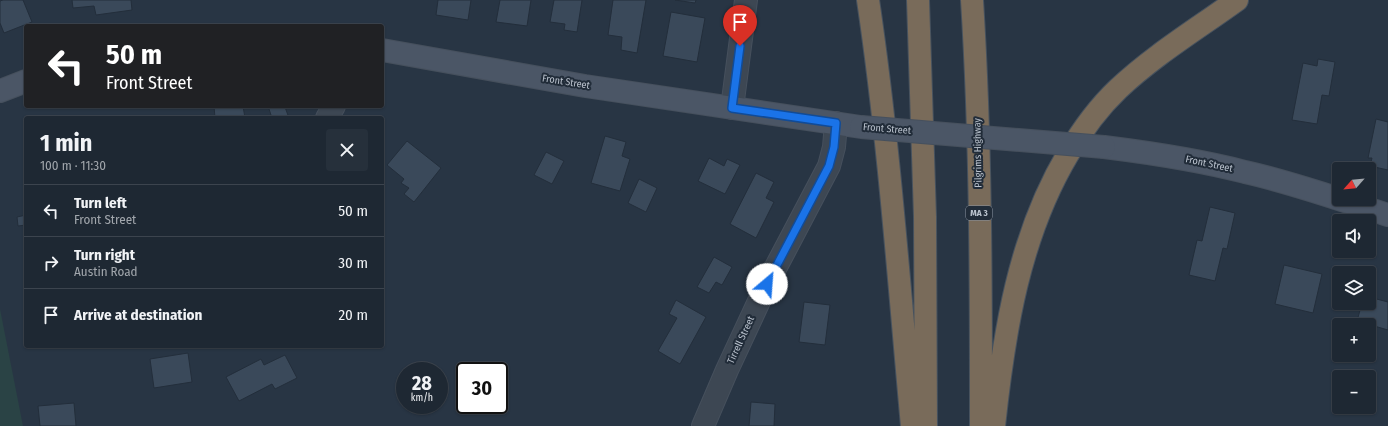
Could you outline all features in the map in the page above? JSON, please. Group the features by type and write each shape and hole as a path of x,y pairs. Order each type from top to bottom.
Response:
{"highway":[{"path":"868,0 888,150 912,426"},
{"path":"918,0 926,244 926,426"},
{"name":"Pilgrims Highway","path":"972,0 977,98 981,426"},
{"path":"994,426 1006,338 1022,264 1035,223 1065,158 1101,107 1118,90 1149,62 1237,0"}],"street":[{"path":"732,108 746,0"},
{"name":"Front Street","path":"384,50 554,81 861,127 1104,147 1187,159 1279,180 1388,216"},
{"path":"0,91 24,82"},
{"name":"Tirrell Street","path":"703,426 767,284 825,176 832,157 836,123"}],"green space":[{"path":"0,309 23,426 0,426"}],"building":[{"path":"23,0 32,22 4,33 0,23 0,1"},
{"path":"72,0 131,0 132,10 96,15 94,6 73,8"},
{"path":"438,0 471,0 468,20 436,15"},
{"path":"500,0 531,0 527,26 496,22"},
{"path":"554,0 582,0 577,32 564,30 565,24 550,22"},
{"path":"613,0 646,0 637,53 621,50 622,37 608,35"},
{"path":"675,0 696,0 695,3"},
{"path":"671,12 705,18 697,62 663,56"},
{"path":"1318,59 1335,62 1329,96 1322,95 1317,124 1292,120 1303,63 1317,66"},
{"path":"214,108 243,108 245,116 215,116"},
{"path":"269,108 285,108 288,116 271,116"},
{"path":"1376,119 1388,122 1388,170 1376,167 1376,162 1371,162 1372,158 1368,158"},
{"path":"605,136 626,142 622,156 630,159 620,191 591,183"},
{"path":"407,141 441,168 414,202 404,194 409,188 401,183 404,179 387,165"},
{"path":"546,152 564,161 552,184 534,175"},
{"path":"709,158 724,166 727,159 740,165 725,194 698,181"},
{"path":"756,173 774,182 766,198 774,202 756,238 730,224"},
{"path":"639,179 657,188 646,212 628,203"},
{"path":"1210,207 1235,213 1227,249 1223,248 1215,281 1189,275 1197,240 1202,241"},
{"path":"24,215 24,225 18,226 17,217"},
{"path":"714,257 732,267 722,285 716,282 709,293 697,287"},
{"path":"1284,265 1322,274 1313,313 1275,304"},
{"path":"1376,299 1388,302 1388,330 1376,327 1376,318 1358,318 1360,310 1376,310"},
{"path":"676,300 706,317 680,364 658,351 677,318 669,314"},
{"path":"804,302 830,305 825,345 799,342"},
{"path":"188,353 192,382 154,388 150,359"},
{"path":"285,355 297,378 275,389 272,384 239,401 226,377 261,359 264,365"},
{"path":"751,402 775,404 774,426 749,426"},
{"path":"74,403 76,426 40,426 38,406"}],"route":[{"path":"740,46 732,108 836,123 832,157 825,176 767,284"}]}
